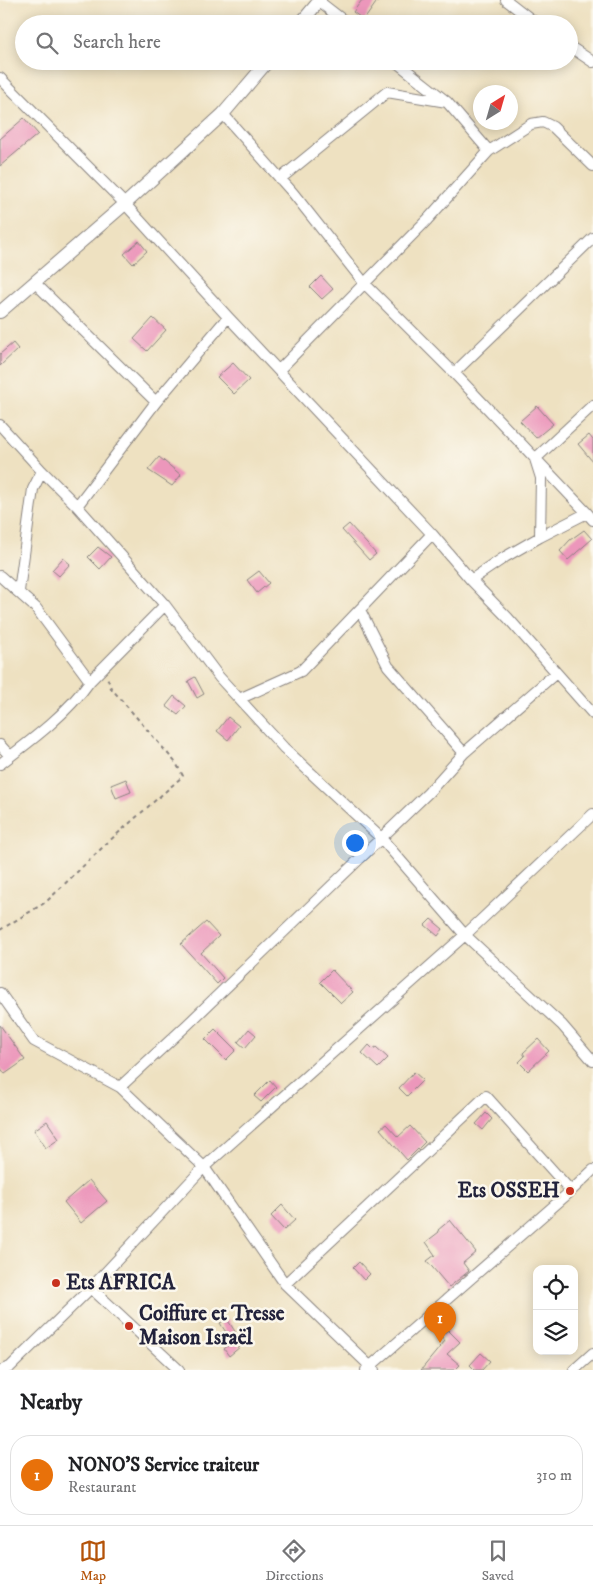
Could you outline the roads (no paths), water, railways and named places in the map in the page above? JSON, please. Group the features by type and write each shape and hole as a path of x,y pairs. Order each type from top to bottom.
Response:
{"street":[{"path":"307,15 319,0 337,15"},
{"path":"506,0 525,15"},
{"path":"578,52 593,62"},
{"path":"0,312 125,204 223,114 260,70"},
{"path":"406,70 447,102 489,151"},
{"path":"0,78 125,204 228,317 432,534 471,580 508,618 593,714"},
{"path":"280,179 388,92 447,102"},
{"path":"223,114 280,179 365,284 454,373 590,516 540,537 471,580"},
{"path":"279,370 427,220 489,151 531,124 543,122 553,127 593,166"},
{"path":"454,373 593,238"},
{"path":"34,282 156,402"},
{"path":"77,506 156,402 228,317"},
{"path":"535,459 593,406"},
{"path":"0,425 77,506 165,605 219,677 284,748 381,838 465,936 562,1025 593,1061"},
{"path":"535,459 541,478 540,537"},
{"path":"19,592 33,489 42,471"},
{"path":"239,698 301,671 432,534"},
{"path":"0,576 36,608 90,681"},
{"path":"0,764 40,734 165,605"},
{"path":"360,610 388,666 464,753"},
{"path":"120,1087 428,793 464,753 556,673"},
{"path":"0,745 10,756"},
{"path":"8,1369 90,1288 204,1167 465,936 593,814"},
{"path":"0,994 34,1041 120,1087 204,1167 285,1284 370,1369 593,1170"},
{"path":"285,1284 486,1096 571,1191"},
{"path":"90,1288 179,1370"},
{"path":"574,1370 593,1353"}],"place":[{"name":"Ets OSSEH","path":"570,1191"},
{"name":"Ets AFRICA","path":"56,1283"},
{"name":"Coiffure et Tresse Maison Israël","path":"129,1326"},
{"name":"NONO'S Service traiteur","path":"440,1343"}]}
